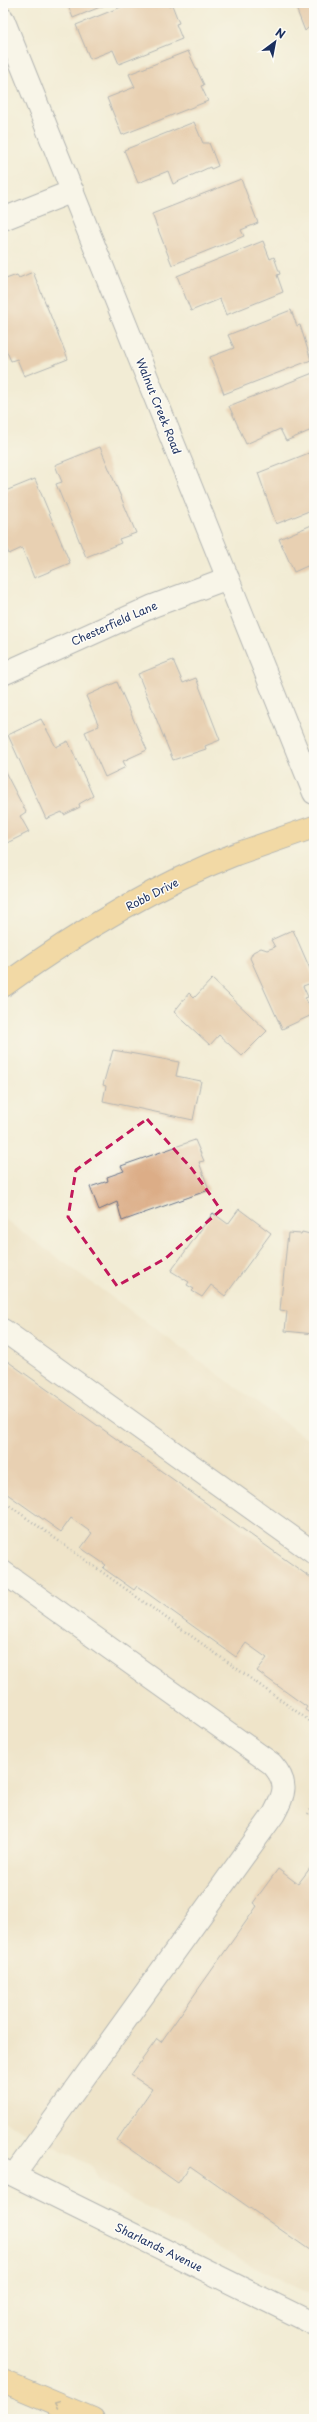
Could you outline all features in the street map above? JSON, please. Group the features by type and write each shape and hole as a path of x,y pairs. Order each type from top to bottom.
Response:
{"main road":[{"name":"Robb Drive","path":"3,986 51,951 141,898 235,855 314,827"},
{"path":"3,2381 93,2419"}],"street":[{"name":"Walnut Creek Road","path":"3,19 314,793"},
{"path":"3,219 72,191"},
{"name":"Chesterfield Lane","path":"3,674 153,606 228,578"},
{"path":"3,1330 314,1553"},
{"path":"3,1572 272,1764 280,1774 284,1786 282,1798 274,1814 9,2173"},
{"name":"Sharlands Avenue","path":"9,2173 314,2324"}],"path":[{"path":"3,1501 314,1724"}],"highlighted area":[{"path":"147,1119 192,1169 221,1210 166,1258 117,1286 68,1217 76,1170"}],"shaded area":[{"path":"3,1218 314,1444 314,2296 239,2259 99,2181 92,2166 3,2121"}],"building":[{"path":"67,3 110,3 73,18"},
{"path":"131,3 167,3 169,7 172,5 179,23 176,24 182,39 119,64 113,50 90,59 76,25"},
{"path":"299,3 314,3 314,40 309,27 305,31 296,8 301,7"},
{"path":"188,51 204,85 201,86 208,101 122,135 107,98 135,87 129,74"},
{"path":"194,122 203,143 209,143 218,166 211,169 210,167 173,184 168,171 138,183 124,150"},
{"path":"241,179 258,223 241,230 244,236 172,265 152,214"},
{"path":"263,241 270,259 274,257 280,274 277,275 283,292 226,315 220,299 191,311 177,276"},
{"path":"33,272 68,359 24,376 17,359 11,361 3,343 3,280 17,275 19,278"},
{"path":"291,310 297,326 300,325 311,360 224,394 210,357 234,348 228,335"},
{"path":"313,373 314,429 286,441 280,429 246,444 229,406"},
{"path":"100,447 136,533 119,539 121,543 86,557 56,484 62,482 55,465"},
{"path":"314,451 314,509 276,524 258,473"},
{"path":"35,479 70,563 34,578 22,548 9,554 3,540 3,492"},
{"path":"314,524 314,563 294,572 279,539"},
{"path":"314,597 314,610 310,599"},
{"path":"173,660 183,683 196,678 220,740 205,746 206,749 173,760 138,674"},
{"path":"117,682 147,750 123,761 126,767 105,777 85,732 99,726 86,696"},
{"path":"41,719 56,747 68,741 93,796 79,804 80,807 64,815 62,812 46,819 8,735"},
{"path":"3,768 26,812 20,816 29,832 3,845"},
{"path":"293,930 314,978 314,982 303,986 308,997 305,998 314,1014 282,1029 250,958 253,952 261,948 267,950 275,947 271,940"},
{"path":"212,979 267,1031 242,1056 219,1035 210,1045 174,1012 189,993 194,998"},
{"path":"113,1050 179,1062 176,1076 201,1081 193,1120 103,1101 106,1086 103,1085"},
{"path":"195,1140 204,1161 199,1162 209,1190 122,1221 117,1202 99,1210 90,1187 108,1181 107,1177 124,1171 121,1166"},
{"path":"239,1209 271,1233 225,1296 211,1285 202,1297 192,1291 194,1289 187,1285 189,1282 171,1271 213,1213 228,1224"},
{"path":"302,1232 314,1235 314,1334 285,1331 287,1311 280,1310 288,1233 301,1234"},
{"path":"3,1358 314,1580 314,1716 305,1710 307,1707 257,1671 267,1658 246,1643 236,1657 137,1586 134,1590 103,1568 106,1565 81,1548 92,1533 71,1518 61,1532 3,1491"},
{"path":"314,1863 314,2253 190,2166 178,2183 117,2140 152,2089 131,2075 157,2039 161,2042 257,1906 253,1903 278,1869 298,1884"}]}
